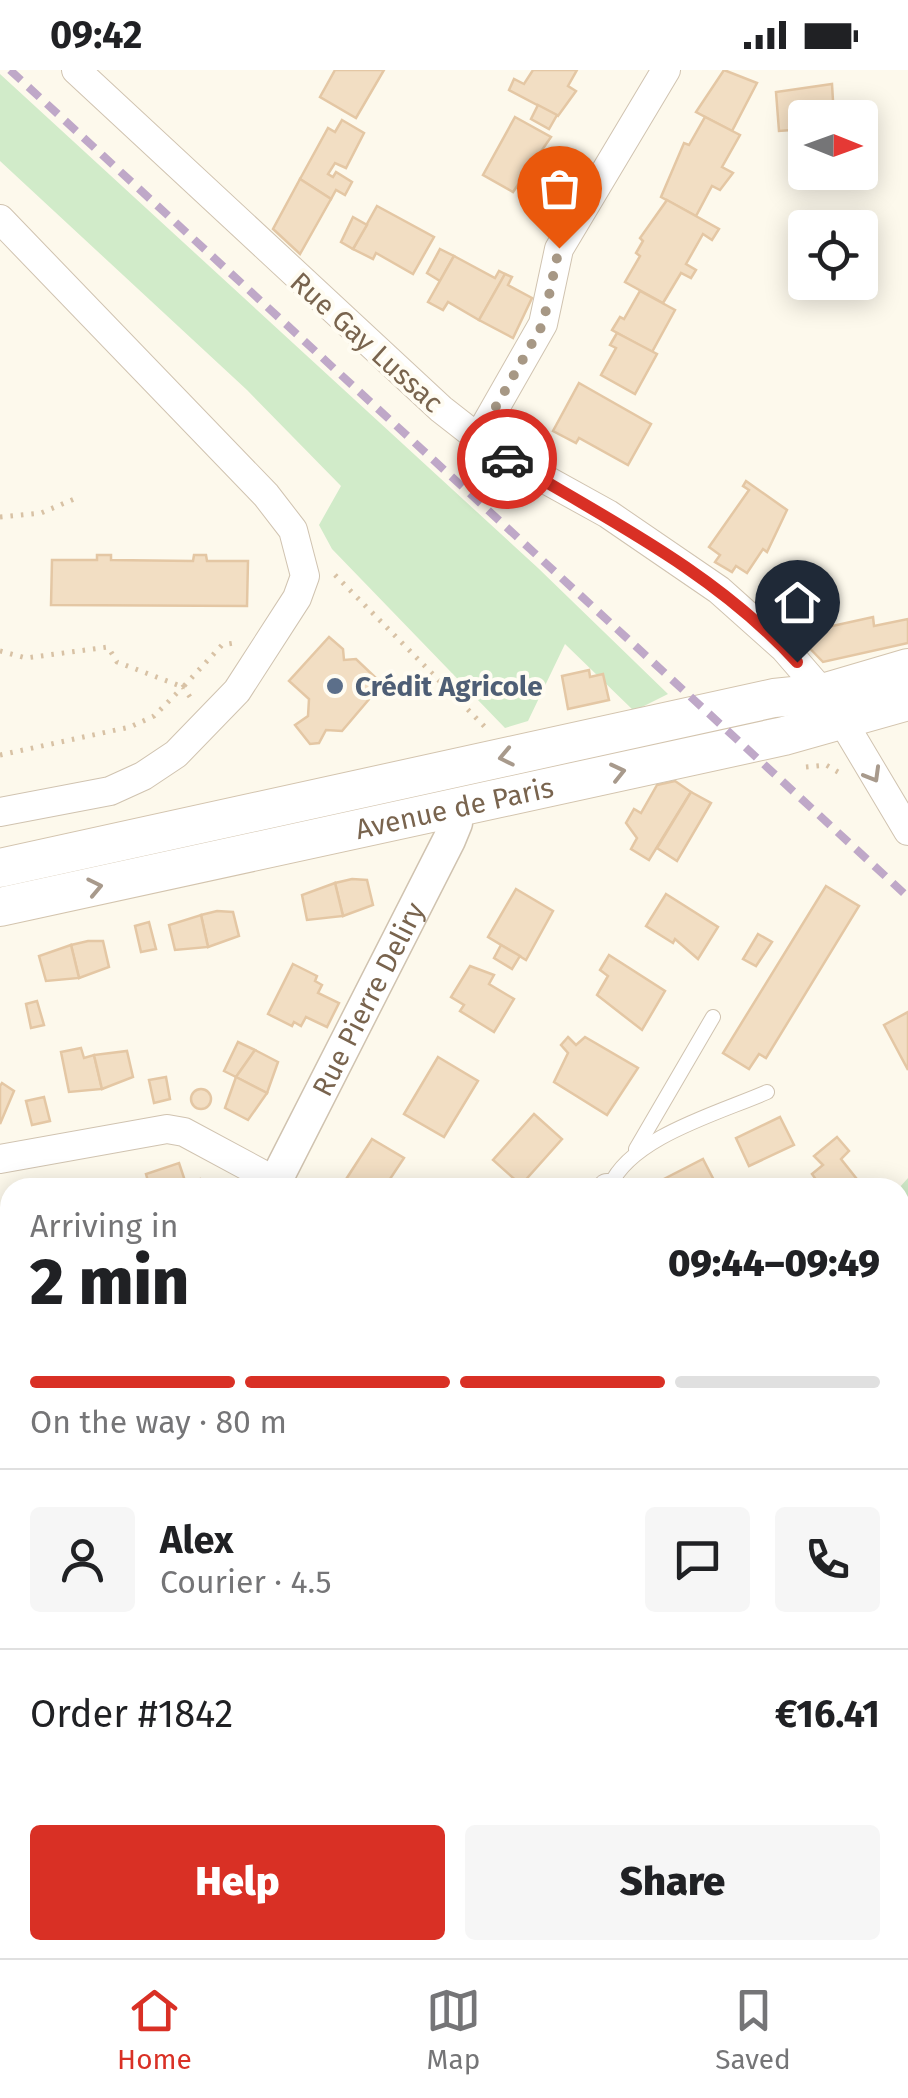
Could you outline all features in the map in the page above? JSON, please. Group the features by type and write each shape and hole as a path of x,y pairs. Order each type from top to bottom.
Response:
{"main road":[{"name":"Avenue de Paris","path":"0,907 784,736 832,705 908,668"},
{"name":"Avenue de Paris","path":"0,868 774,698 832,705 908,701"}],"street":[{"name":"Rue Gay Lussac","path":"76,70 372,348 478,438 608,514 718,590 784,648 832,705 908,831"},
{"path":"478,438 543,324 559,248 666,70"},
{"path":"0,219 266,495 293,530 304,576 297,598 238,692 209,724 144,776 110,791 0,812"},
{"name":"Rue Pierre Deliry","path":"276,1178 449,840 456,823 454,809"},
{"path":"0,1159 167,1128 184,1132 263,1178"}],"lane":[{"path":"613,1178 636,1150 712,1017"},
{"path":"636,1150 767,1092"}],"path":[{"path":"0,517 41,513 79,497"},
{"path":"302,555 338,577 490,732 486,761"},
{"path":"0,756 130,727 154,716 222,645 272,637"},
{"path":"0,652 26,658 108,647 117,662 183,687"}],"green space":[{"path":"0,74 538,568 668,694 634,711 565,644 528,721 505,728 332,549 319,525 341,486 247,390 0,161"}],"building":[{"path":"335,70 384,70 356,118 320,97"},
{"path":"533,70 577,70 568,86 576,91 558,116 509,90 514,79 524,84"},
{"path":"724,70 757,83 732,131 696,112"},
{"path":"832,84 833,100 788,100 788,130 779,131 776,92"},
{"path":"538,105 557,115 549,129 531,119"},
{"path":"515,117 551,137 513,192 483,175"},
{"path":"705,117 740,135 722,167 733,173 720,190 712,186 696,216 661,197 684,143 689,145"},
{"path":"342,120 364,133 346,168 335,163 328,174 333,177 336,172 352,182 345,195 336,190 331,199 300,179 328,128 335,132"},
{"path":"300,179 331,199 300,254 273,229"},
{"path":"667,200 719,229 712,240 703,234 686,264 696,270 691,278 681,273 663,303 625,282 640,256 636,253 643,241 640,238"},
{"path":"377,206 434,237 413,274 376,253 373,259 353,249"},
{"path":"353,217 367,225 353,249 341,242"},
{"path":"440,249 454,256 440,281 427,273"},
{"path":"454,256 495,278 499,271 505,274 479,320 448,302 443,310 428,302"},
{"path":"505,274 512,277 508,285 532,298 513,338 479,320"},
{"path":"640,291 675,310 652,352 612,330 620,317 624,319"},
{"path":"617,333 657,354 635,394 601,375 616,348 610,345"},
{"path":"579,383 651,424 628,465 579,438 576,443 553,431"},
{"path":"746,481 787,510 767,552 763,549 747,573 736,566 732,572 715,562 720,555 709,547 749,490 743,486"},
{"path":"97,555 111,555 111,560 193,561 194,555 206,555 207,561 248,561 247,606 51,605 52,560 97,560"},
{"path":"873,617 874,626 908,619 908,643 823,662 796,634"},
{"name":"Crédit Agricole","path":"329,637 343,649 344,660 356,659 377,679 376,691 342,731 326,730 319,743 310,744 295,725 308,716 309,699 289,681"},
{"path":"589,670 590,677 603,674 609,700 568,709 562,676"},
{"path":"675,781 691,792 649,860 631,849 637,838 626,823 634,809 641,813 657,785"},
{"path":"691,792 711,803 677,861 657,848"},
{"path":"367,880 373,905 343,916 335,883"},
{"path":"335,883 343,916 307,920 302,895"},
{"path":"826,886 859,906 766,1058 759,1054 749,1069 723,1053"},
{"path":"516,889 553,911 526,960 488,937"},
{"path":"666,894 718,927 698,959 675,939 673,943 646,926"},
{"path":"233,912 239,936 208,947 201,915"},
{"path":"201,915 208,947 175,950 169,925"},
{"path":"149,922 156,949 141,952 135,926"},
{"path":"758,934 772,942 756,966 743,959"},
{"path":"103,941 109,967 79,978 71,945"},
{"path":"71,945 79,978 46,981 39,956"},
{"path":"501,945 520,956 512,969 494,958"},
{"path":"609,955 665,991 642,1030 597,995 608,976 600,970"},
{"path":"293,964 317,976 315,981 322,985 318,993 339,1003 327,1027 306,1017 301,1026 294,1022 292,1026 268,1014"},
{"path":"470,966 494,975 489,984 514,999 494,1032 460,1011 464,1005 451,997"},
{"path":"37,1001 44,1025 31,1028 26,1004"},
{"path":"908,1012 908,1070 884,1025"},
{"path":"568,1037 576,1045 585,1037 638,1068 607,1115 554,1082 568,1053 561,1045"},
{"path":"238,1042 255,1050 236,1077 224,1071"},
{"path":"81,1048 84,1058 94,1055 102,1089 69,1092 61,1052"},
{"path":"255,1050 278,1062 267,1093 236,1077"},
{"path":"127,1051 133,1077 102,1089 94,1055"},
{"path":"438,1057 478,1081 444,1137 404,1114"},
{"path":"166,1077 170,1099 154,1103 149,1080"},
{"path":"236,1077 267,1093 248,1120 225,1108"},
{"path":"2,1083 14,1091 0,1124 0,1086"},
{"path":"201,1089 211,1099 201,1109 191,1099"},
{"path":"44,1097 50,1121 32,1125 26,1101"},
{"path":"534,1114 562,1139 527,1178 513,1178 493,1160"},
{"path":"780,1117 794,1145 749,1166 736,1138"},
{"path":"837,1137 849,1151 841,1159 856,1178 815,1178 812,1174 823,1165 814,1156"},
{"path":"372,1139 404,1158 391,1178 347,1178"},
{"path":"703,1159 713,1178 666,1178"},
{"path":"179,1163 184,1178 147,1178 146,1174"}],"railway":[{"path":"10,70 908,897"}],"way so far":[{"path":"507,459 478,438 543,324 559,248"}],"place":[{"name":"Crédit Agricole","path":"335,686"}],"route":[{"path":"507,459 608,514 718,590 797,662"}]}
